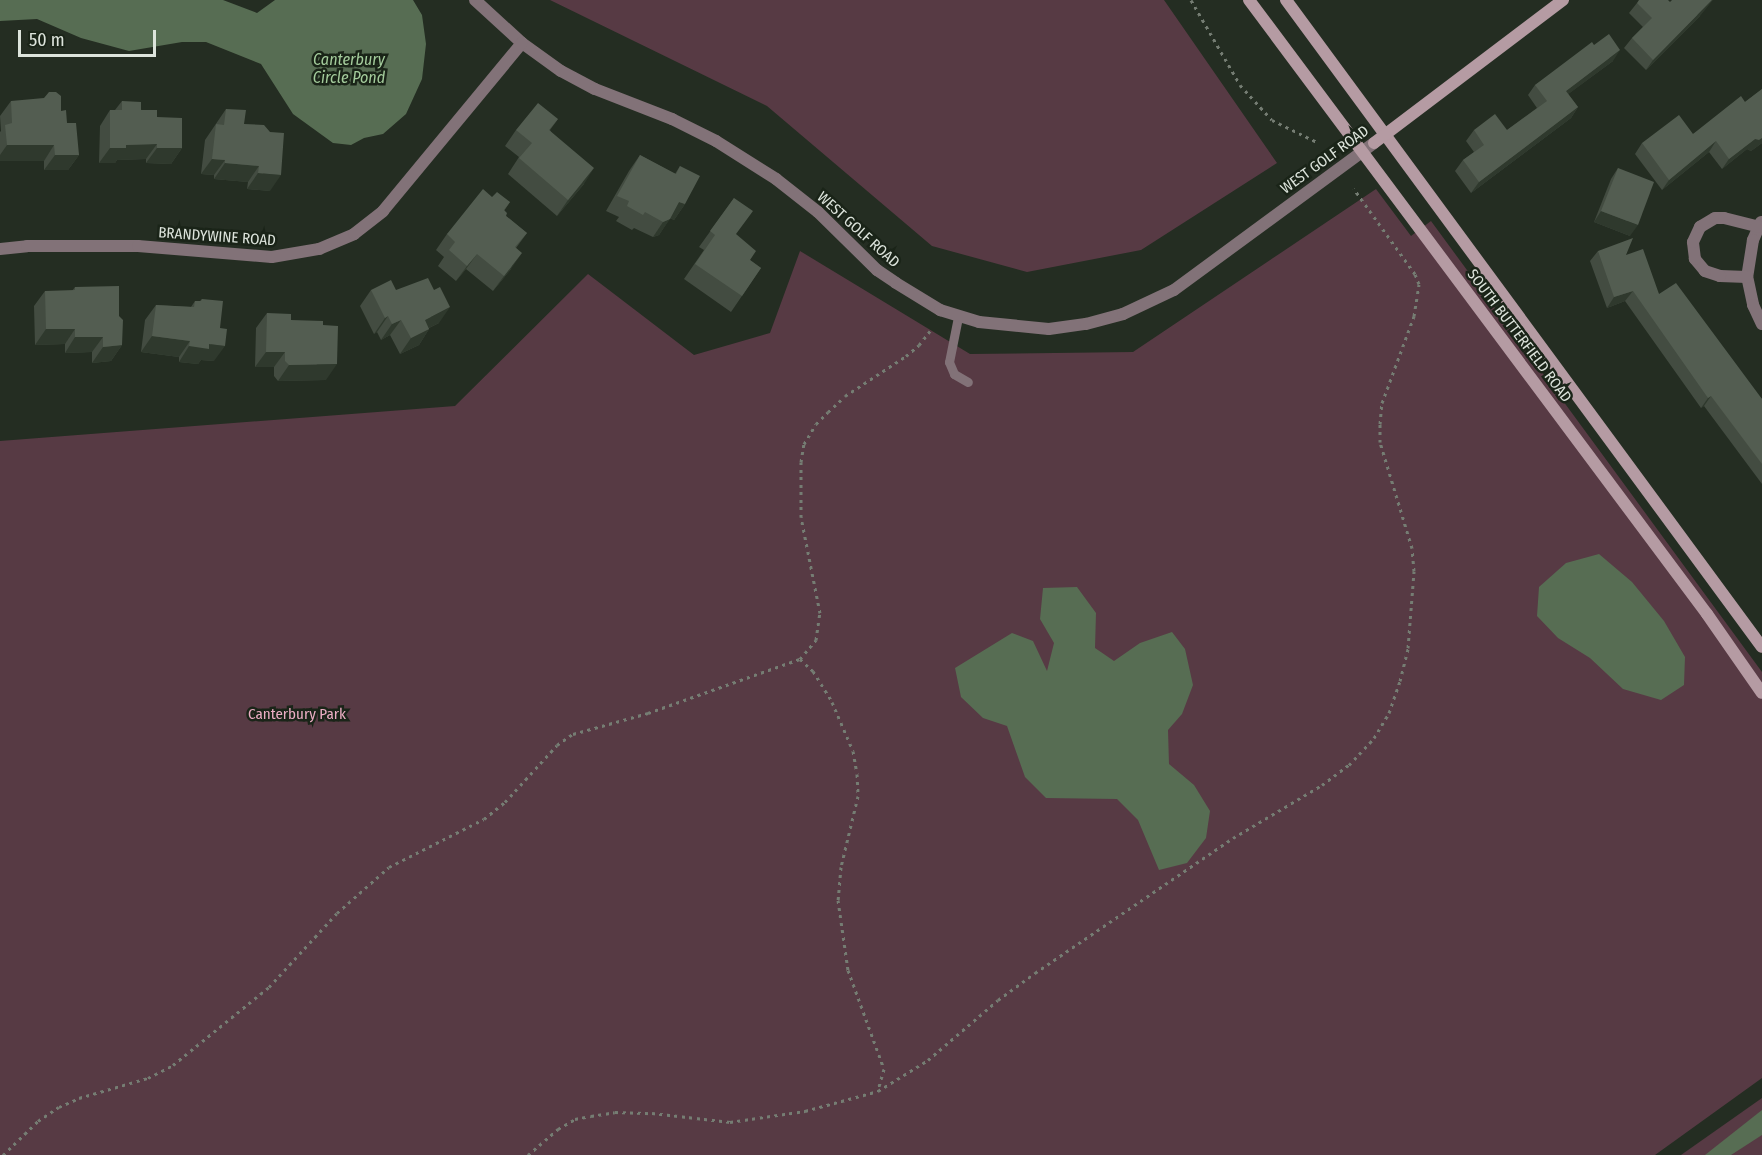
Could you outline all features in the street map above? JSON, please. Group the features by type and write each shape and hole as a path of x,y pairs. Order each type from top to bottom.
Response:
{"main road":[{"name":"SOUTH BUTTERFIELD ROAD","path":"1249,0 1707,614 1762,693"},
{"name":"SOUTH BUTTERFIELD ROAD","path":"1286,0 1762,647"},
{"name":"WEST GOLF ROAD","path":"1374,143 1563,0"}],"street":[{"name":"WEST GOLF ROAD","path":"475,0 522,44 561,71 596,89 672,119 716,141 776,179 818,212 877,270 940,310 958,317 1018,328 1048,329 1086,324 1123,314 1174,290 1374,143"},
{"name":"BRANDYWINE ROAD","path":"0,249 27,246 138,246 272,257 291,256 319,249 354,234 383,211 522,44"},
{"path":"1747,278 1720,276 1705,271 1695,259 1693,242 1700,227 1715,218 1761,224 1753,240 1747,278 1753,305 1762,324"}],"lane":[{"path":"958,317 949,362 954,374 968,382"}],"path":[{"path":"1191,0 1240,85 1272,120 1319,143"},
{"path":"528,1155 558,1129 575,1119 591,1116 624,1112 730,1122 805,1112 878,1091 927,1060 998,1000 1035,973 1209,853 1322,785 1355,758 1374,738 1389,713 1408,648 1414,571 1412,548 1380,442 1382,403 1414,316 1419,284 1354,189"},
{"path":"3,1155 38,1121 59,1107 79,1098 148,1078 173,1065 269,987 337,914 389,867 484,819 505,802 556,745 573,734 669,706 800,659 816,640 820,614 801,517 801,462 804,444 816,424 845,396 906,356 930,331"},
{"path":"800,659 813,671 832,702 853,751 858,774 858,796 841,867 838,900 848,970 884,1070 878,1091"}],"green space":[{"path":"550,0 1164,0 1277,163 1141,250 1027,272 932,246 767,106"},
{"name":"Canterbury Park","path":"1376,189 1411,236 1431,221 1762,672 1762,1078 1655,1155 0,1155 0,441 455,406 588,274 694,355 770,333 800,251 970,354 1133,352"},
{"path":"1762,1098 1762,1155 1681,1155"}],"water":[{"name":"Canterbury Circle Pond","path":"0,0 223,0 257,13 275,0 413,0 422,15 426,44 422,79 406,114 383,134 364,138 351,145 333,143 293,114 261,64 206,42 182,42 129,51 81,38 37,19 0,21"},
{"path":"1599,554 1632,582 1664,621 1685,657 1684,685 1661,700 1623,689 1590,658 1558,638 1537,616 1539,587 1566,563"},
{"path":"1077,587 1096,613 1095,648 1114,661 1140,643 1172,632 1185,649 1193,685 1182,714 1168,730 1169,764 1194,785 1210,811 1206,838 1187,863 1159,870 1138,820 1117,799 1046,798 1025,777 1007,726 983,718 961,697 955,668 1012,633 1033,641 1047,671 1054,643 1040,619 1043,588"},
{"path":"1762,1110 1762,1135 1731,1155 1705,1155"}],"building":[{"path":"1639,0 1668,0 1670,2 1672,0 1712,0 1653,60 1632,38 1652,18 1637,3"},
{"path":"1609,34 1620,50 1566,91 1578,107 1479,182 1463,160 1484,145 1474,130 1495,114 1507,130 1547,101 1535,85 1592,42 1594,45"},
{"path":"1762,89 1762,138 1755,139 1729,159 1716,141 1669,180 1642,143 1679,115 1693,134 1741,96 1745,102"},
{"path":"49,92 56,92 61,96 61,111 66,110 67,123 76,123 79,155 55,155 54,145 7,145 5,125 12,123 11,101 44,98"},
{"path":"122,101 141,102 141,110 157,110 157,117 182,118 182,148 157,148 157,144 110,148 110,110 122,110"},
{"path":"538,103 558,119 549,130 594,168 568,200 519,158 532,143 516,130"},
{"path":"226,109 246,110 244,124 264,125 270,132 284,133 281,175 258,173 259,166 225,163 225,160 212,159 216,124 224,125"},
{"path":"640,155 676,174 680,166 700,176 685,204 679,202 670,219 663,222 645,212 643,215 627,206 629,201 617,196"},
{"path":"1618,168 1654,182 1638,225 1601,211"},
{"path":"483,189 492,197 497,192 510,202 504,210 507,213 506,216 527,233 515,247 522,253 504,276 477,254 467,266 449,250 455,242 447,234"},
{"path":"734,198 753,211 736,234 756,251 750,260 761,268 742,296 695,264 715,235 710,231"},
{"path":"1633,238 1626,255 1643,249 1659,294 1676,283 1762,399 1762,464 1711,396 1708,398 1633,291 1614,297 1598,251"},
{"path":"428,278 434,290 440,287 450,307 425,320 429,329 411,338 401,320 392,324 388,316 385,318 371,290 391,280 396,290"},
{"path":"119,286 119,316 123,320 122,345 103,347 103,337 75,337 75,329 46,329 45,291 75,290 75,287"},
{"path":"202,299 223,301 220,328 227,329 225,346 209,344 209,349 189,346 190,341 152,336 156,305 194,307 195,301"},
{"path":"267,313 291,314 291,320 323,321 323,325 338,326 337,364 289,365 285,361 285,352 266,352"}]}
